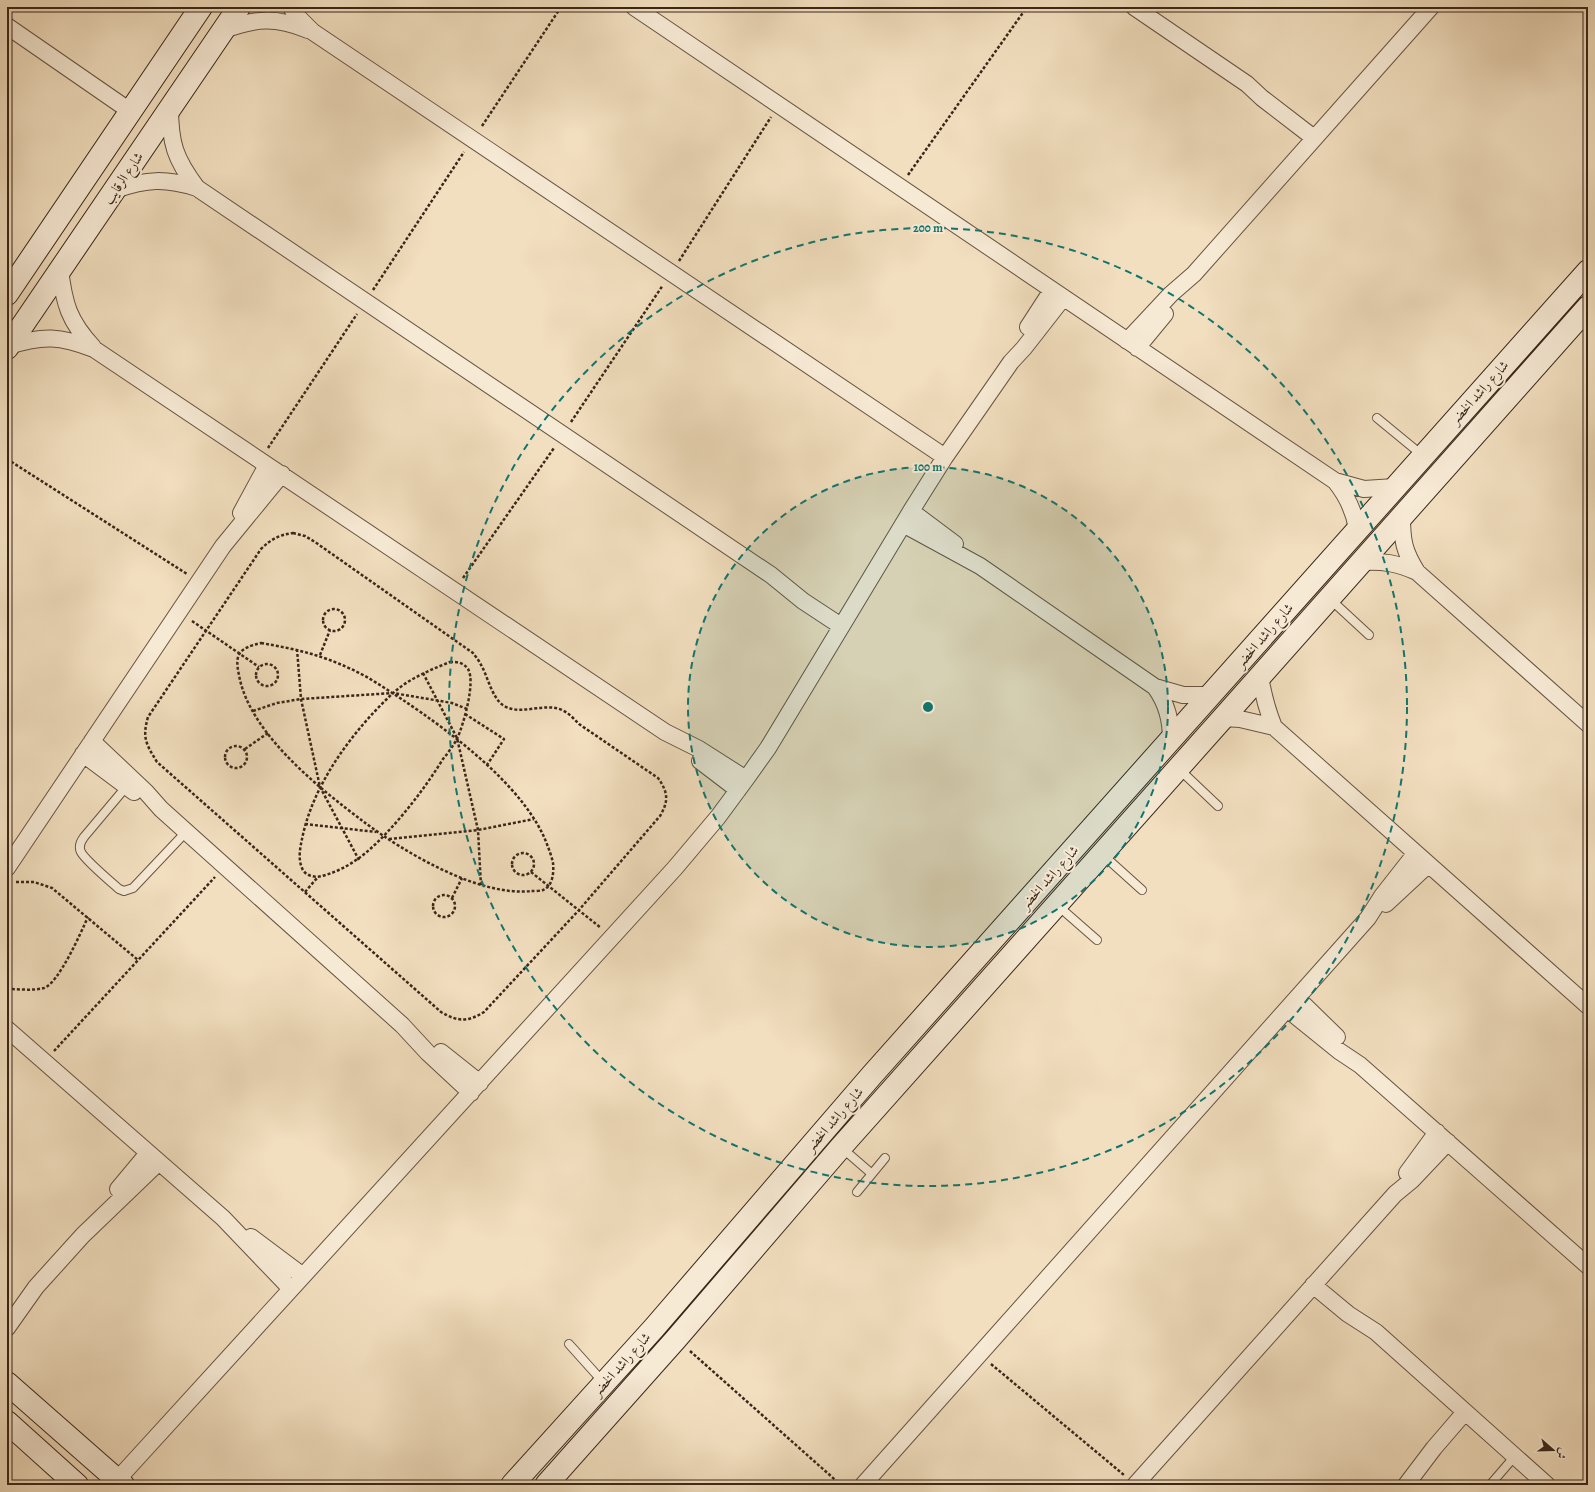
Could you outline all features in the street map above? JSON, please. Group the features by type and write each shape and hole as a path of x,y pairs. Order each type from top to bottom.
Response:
{"street":[{"path":"10,282 201,7"},
{"name":"شارع الرقايب","path":"8,347 239,7"},
{"path":"292,7 297,16 313,32"},
{"path":"634,7 1335,481 1364,489 1395,487"},
{"path":"1134,7 1247,84 1262,98 1318,134"},
{"path":"1132,344 1178,299 1194,274 1431,7"},
{"path":"224,30 245,22 269,20 292,23 313,32 945,457"},
{"path":"7,26 130,111"},
{"path":"170,107 170,129 174,151 184,171 197,188"},
{"path":"115,190 135,183 156,180 177,182 197,188 771,575 799,587 844,621"},
{"path":"60,269 63,292 69,313 80,332 94,348"},
{"name":"شارع راشد الخضر","path":"512,1485 604,1383 878,1069 1588,271"},
{"path":"7,1383 120,1483 303,1276 697,843 742,785 768,748 907,517 945,457 1011,362 1027,344 1058,294"},
{"name":"شارع راشد الخضر","path":"546,1485 676,1339 840,1147 1224,718 1588,307"},
{"path":"8,347 30,339 52,338 74,341 94,348 665,732 700,749 742,785"},
{"path":"223,546 264,462"},
{"path":"10,875 88,748 223,546 282,474"},
{"path":"1335,481 1350,504 1355,516 1358,530"},
{"path":"1402,516 1402,536 1407,555 1417,572"},
{"path":"907,517 958,545 980,566 1155,687 1183,695 1212,695"},
{"path":"1362,562 1381,561 1400,564 1417,572 1588,724"},
{"path":"1260,676 1262,693 1274,727 1415,854 1588,1006"},
{"path":"1155,687 1169,712 1171,741"},
{"path":"1224,718 1252,721 1274,727"},
{"path":"88,748 126,787 161,809"},
{"path":"88,748 146,792 161,809 186,832 402,1025 434,1046 475,1088"},
{"path":"862,1485 1368,918 1382,896 1415,854"},
{"path":"1368,918 1382,908 1428,864"},
{"path":"1292,1003 1343,1042 1360,1065 1588,1266"},
{"path":"9,1036 44,1062 223,1218 292,1289"},
{"path":"1135,1485 1317,1280 1396,1194 1406,1174 1443,1137"},
{"path":"7,1328 36,1288 153,1158"},
{"path":"223,1218 303,1276"},
{"path":"1317,1280 1361,1313 1376,1332 1547,1485"},
{"path":"7,1312 36,1288"},
{"path":"1410,1481 1440,1455 1470,1416"},
{"path":"7,1422 77,1485"}],"lane":[{"path":"1377,418 1423,456"},
{"path":"1329,598 1369,635"},
{"path":"1178,769 1218,806"},
{"path":"126,787 84,837 81,841 80,847 84,856 119,889 128,890 132,888 186,832"},
{"path":"1102,854 1142,890"},
{"path":"1057,904 1098,940"},
{"path":"840,1147 872,1174"},
{"path":"857,1192 885,1158"},
{"path":"569,1344 604,1383"},
{"path":"1490,1485 1515,1456"}],"path":[{"path":"264,462 366,301 561,7"},
{"path":"900,187 1027,7"},
{"path":"454,590 563,434 671,273 779,105"},
{"path":"7,459 199,582"},
{"path":"293,533 305,536 473,653 480,663 496,698 503,705 513,709 544,708 561,710 658,778 664,786 666,796 665,807 662,812 579,910 484,1012 474,1018 463,1020 451,1018 441,1012 305,892 157,762 148,747 144,731 148,717 261,549 270,540 281,534 293,533"},
{"path":"334,608 339,609 343,612 346,622 340,630 330,630 326,628 323,618 325,613 334,608"},
{"path":"179,612 259,667"},
{"path":"320,655 330,630"},
{"path":"261,643 297,649 320,655 354,670 393,693 457,738 487,765 520,800 534,819 545,840 553,862 552,878 549,885 543,890 522,892 501,891 481,886 424,860 377,832 320,787 297,765 268,733 246,700 240,682 236,662 240,653 247,646 261,643"},
{"path":"297,649 301,699 320,787 359,860"},
{"path":"450,662 460,662 467,668 471,680 467,709 457,738 421,793 384,836 359,860 337,872 318,877 309,876 302,869 299,853 305,824 320,787 341,754 364,724 393,693 423,673 450,662"},
{"path":"263,664 273,665 279,673 276,683 266,686 258,681 256,676 259,667 263,664"},
{"path":"423,673 457,738 478,830 481,886"},
{"path":"253,711 277,703 301,699 393,693 452,703 467,709"},
{"path":"465,714 504,739 487,765"},
{"path":"245,750 268,733"},
{"path":"235,745 241,746 245,750 248,754 247,760 240,768 230,766 226,762 226,751 230,747 235,745"},
{"path":"388,839 478,830 534,819"},
{"path":"305,824 377,832"},
{"path":"522,853 532,857 534,867 531,872 521,876 516,874 513,870 512,864 516,855 522,853"},
{"path":"44,1062 224,866"},
{"path":"531,872 612,937"},
{"path":"10,875 52,888 138,960"},
{"path":"305,892 318,877"},
{"path":"452,898 462,878"},
{"path":"443,894 452,898 455,903 455,909 448,917 437,915 433,911 432,905 437,896 443,894"},
{"path":"7,989 40,989 51,985 59,974 88,918"},
{"path":"676,1339 841,1485"},
{"path":"979,1354 1135,1485"}]}
